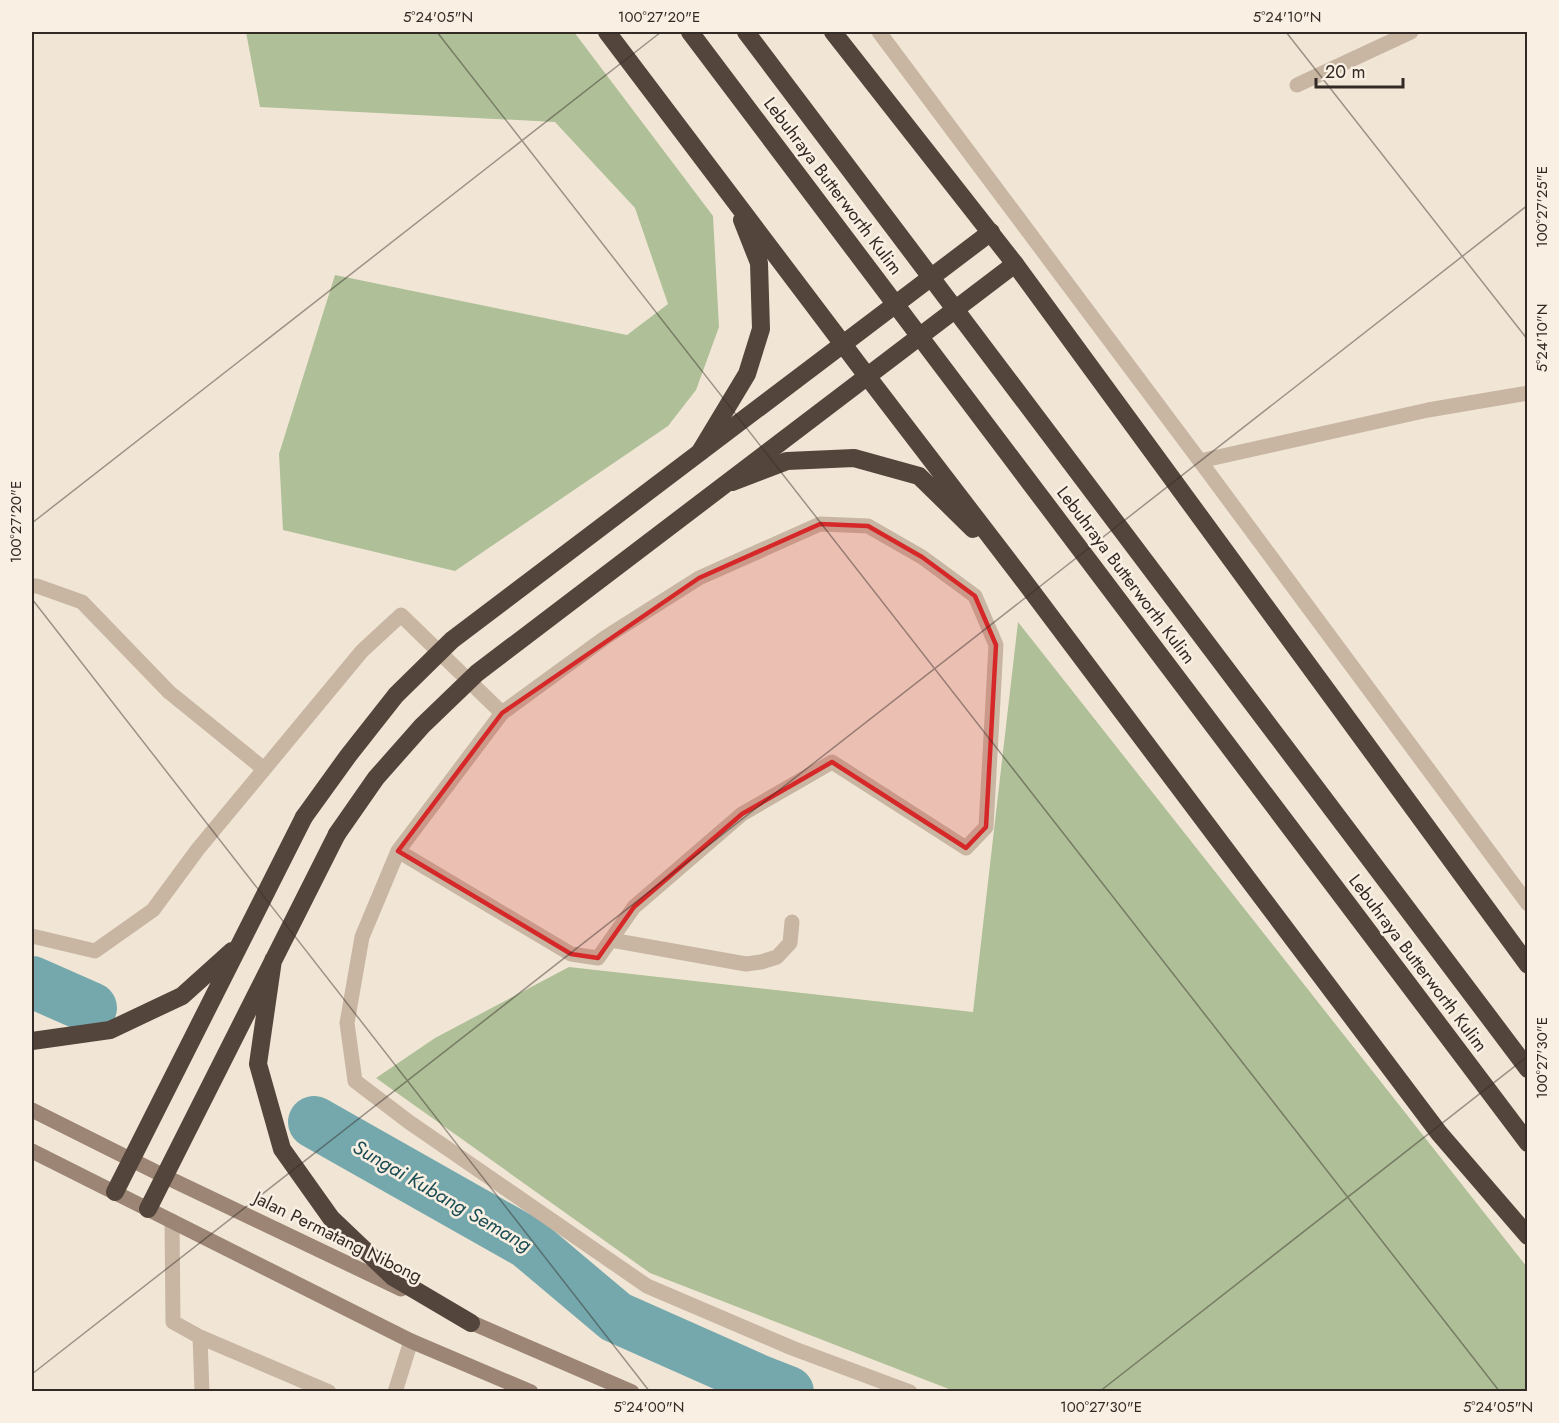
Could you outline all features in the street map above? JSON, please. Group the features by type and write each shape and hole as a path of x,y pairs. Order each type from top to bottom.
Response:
{"highway":[{"path":"607,32 1021,577 1438,1132 1527,1236"},
{"name":"Lebuhraya Butterworth Kulim","path":"690,32 1527,1143"},
{"name":"Lebuhraya Butterworth Kulim","path":"746,32 1527,1069"},
{"path":"833,32 1015,264 1527,965"},
{"path":"700,452 747,374 761,329 759,263 735,200"},
{"path":"115,1192 304,817 396,695 452,640 991,232"},
{"path":"148,1209 337,834 376,777 422,726 477,673 1015,264"},
{"path":"724,484 787,461 855,458 919,476 1021,577"},
{"path":"32,1041 110,1030 182,996 241,943"},
{"path":"273,960 258,1064 282,1149 331,1218 393,1278 471,1323"}],"main road":[{"name":"Jalan Permatang Nibong","path":"32,1110 471,1323 632,1392"},
{"path":"32,1151 411,1341 531,1392"}],"street":[{"path":"879,32 1527,904"},
{"path":"1297,86 1411,32"},
{"path":"1200,461 1428,410 1527,393"},
{"path":"398,851 571,954 598,958 634,907 742,814 832,762 966,848 986,826 996,645 975,596 922,557 868,526 820,524 699,578 606,637 502,713 398,851 362,937 347,1023 355,1081 409,1122 647,1286 792,1348 910,1392"},
{"path":"32,586 82,602 169,692 264,769"},
{"path":"32,936 95,951 153,910 198,849 362,651 401,615 502,713"},
{"path":"611,940 746,964 777,957 790,943 792,922"},
{"path":"172,1221 173,1322 200,1337 329,1392"},
{"path":"200,1337 202,1392"},
{"path":"395,1392 411,1341"}],"highlighted area":[{"path":"820,524 868,526 922,557 975,596 996,645 986,827 966,848 832,762 742,814 634,907 598,958 571,954 398,851 502,713 699,578"}],"green space":[{"path":"246,32 574,32 713,216 719,327 696,390 668,426 455,571 283,530 279,454 335,275 627,335 668,304 635,208 555,122 260,107"},
{"path":"1018,622 1527,1267 1527,1391 954,1391 650,1273 376,1078 435,1038 569,967 973,1012"}],"waterway":[{"path":"32,982 91,1008"},
{"name":"Sungai Kubang Semang","path":"314,1122 528,1243 616,1317 788,1392"}]}
